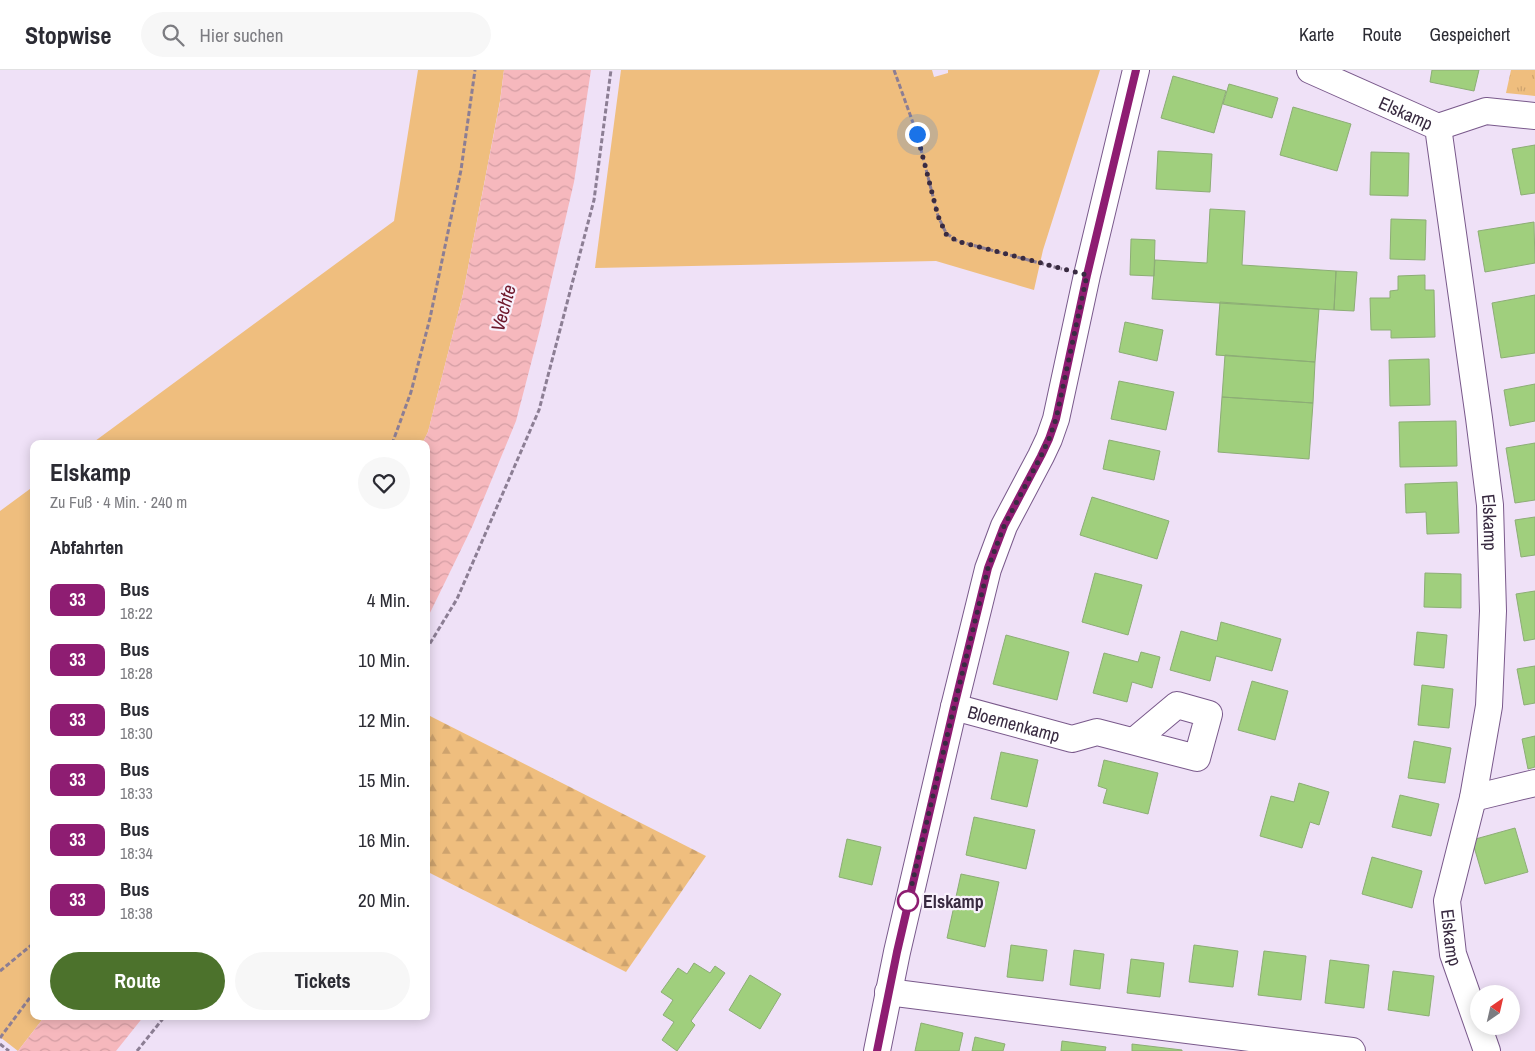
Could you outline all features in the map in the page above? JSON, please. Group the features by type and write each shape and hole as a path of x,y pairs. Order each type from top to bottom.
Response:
{"street":[{"path":"877,1051 888,992 954,707 995,548 1004,526 1041,456 1056,419 1087,275 1136,70"},
{"name":"Elskamp","path":"1310,70 1438,127 1490,505 1493,611 1489,706 1473,798 1447,901 1453,954 1487,1051"},
{"path":"1438,127 1486,111 1535,116"},
{"name":"Bloemenkamp","path":"954,707 1072,739 1097,732 1134,742"},
{"path":"1473,798 1535,783"},
{"path":"888,992 1352,1051"}],"path":[{"path":"394,440 412,392 430,318 461,170 475,70"},
{"path":"430,643 457,599 539,410 594,200 611,70"},
{"path":"894,70 917,134 938,216 946,234 957,241 979,248 1087,275"},
{"path":"0,971 30,946"},
{"path":"0,1038 30,997"},
{"path":"137,1051 162,1020"},
{"path":"0,1044 9,1051"}],"green space":[{"path":"418,70 504,70 500,101 463,294 428,432 424,440 96,440 394,221"},
{"path":"621,70 932,70 934,77 948,73 948,70 1100,70 1043,250 1034,290 936,261 595,268"},
{"path":"1511,70 1535,70 1535,96 1506,93"},
{"path":"30,489 30,1020 42,1020 18,1051 0,1037 0,511"},
{"path":"430,716 706,856 626,972 430,873"}],"water":[{"name":"Vechte","path":"504,70 591,70 574,182 540,329 516,421 472,527 430,613 430,440 424,440 428,432 463,294 500,102"},
{"path":"42,1020 141,1020 116,1051 18,1051"}],"building":[{"path":"1432,70 1479,70 1474,91 1430,82"},
{"path":"1173,76 1226,91 1214,133 1161,118"},
{"path":"1229,84 1278,98 1272,118 1223,104"},
{"path":"1293,107 1351,124 1337,171 1280,155"},
{"path":"1535,145 1535,193 1521,195 1512,149"},
{"path":"1158,151 1212,154 1210,192 1156,189"},
{"path":"1371,152 1409,153 1408,196 1370,195"},
{"path":"1210,209 1245,211 1242,265 1336,271 1334,310 1152,299 1155,260 1207,263"},
{"path":"1391,219 1426,220 1425,260 1390,259"},
{"path":"1534,222 1535,263 1485,272 1478,231"},
{"path":"1131,239 1155,240 1154,276 1130,275"},
{"path":"1336,271 1357,272 1354,311 1334,310"},
{"path":"1425,275 1425,290 1434,290 1435,337 1391,338 1391,330 1371,330 1370,298 1390,298 1390,291 1398,290 1398,276"},
{"path":"1535,295 1535,353 1501,358 1492,303"},
{"path":"1220,302 1319,309 1315,362 1216,355"},
{"path":"1125,322 1163,330 1157,361 1119,352"},
{"path":"1225,355 1315,362 1313,403 1222,397"},
{"path":"1429,359 1430,405 1390,406 1389,360"},
{"path":"1119,381 1174,392 1166,430 1111,419"},
{"path":"1535,384 1535,421 1510,426 1504,390"},
{"path":"1222,397 1313,403 1309,459 1218,452"},
{"path":"1456,421 1457,466 1400,467 1399,422"},
{"path":"1109,440 1160,451 1154,480 1103,469"},
{"path":"1535,443 1535,500 1515,503 1506,448"},
{"path":"1457,482 1459,533 1427,534 1426,512 1406,513 1405,484"},
{"path":"1092,497 1169,521 1157,559 1080,535"},
{"path":"1535,517 1535,555 1521,557 1515,520"},
{"path":"1095,573 1142,585 1128,635 1082,622"},
{"path":"1425,573 1461,574 1461,608 1424,607"},
{"path":"1535,591 1535,639 1524,641 1516,594"},
{"path":"1221,622 1281,639 1272,671 1216,656 1210,681 1170,670 1181,631 1217,641"},
{"path":"1417,632 1447,635 1444,668 1414,665"},
{"path":"1006,635 1069,652 1057,700 993,684"},
{"path":"1141,652 1160,657 1152,688 1132,682 1127,702 1093,693 1104,653 1138,662"},
{"path":"1535,666 1535,703 1524,705 1517,669"},
{"path":"1252,681 1288,691 1275,740 1238,730"},
{"path":"1422,685 1453,689 1449,728 1418,725"},
{"path":"1535,736 1535,767 1528,769 1522,739"},
{"path":"1414,741 1451,748 1445,783 1408,778"},
{"path":"1001,752 1038,760 1027,807 991,799"},
{"path":"1104,760 1158,773 1148,814 1103,803 1107,789 1098,786"},
{"path":"1299,783 1329,792 1319,825 1310,822 1302,848 1260,836 1271,796 1294,802"},
{"path":"1400,795 1439,804 1431,836 1392,827"},
{"path":"974,817 1035,830 1026,869 966,855"},
{"path":"1515,828 1528,872 1485,884 1472,840"},
{"path":"847,839 881,847 872,885 839,877"},
{"path":"1372,857 1422,871 1412,908 1362,894"},
{"path":"961,874 999,882 985,947 947,938"},
{"path":"1011,945 1047,950 1043,981 1007,977"},
{"path":"1194,945 1238,951 1233,987 1189,982"},
{"path":"1074,950 1104,954 1100,989 1070,985"},
{"path":"1264,951 1306,956 1301,1000 1258,995"},
{"path":"1131,959 1164,963 1160,997 1127,993"},
{"path":"1330,960 1369,965 1364,1008 1325,1003"},
{"path":"694,963 710,973 715,966 725,973 691,1021 695,1025 677,1051 662,1040 674,1022 663,1015 673,1000 661,992 678,968 687,974"},
{"path":"1393,971 1434,976 1429,1016 1388,1010"},
{"path":"750,975 781,994 760,1029 729,1010"},
{"path":"921,1023 963,1033 959,1051 915,1051"},
{"path":"975,1037 1005,1044 1003,1051 972,1051"},
{"path":"1062,1041 1106,1047 1105,1051 1061,1051"},
{"path":"1132,1044 1182,1050 1182,1051 1132,1051"}],"bus line":[{"name":"33","path":"877,1051 897,952 988,568 1004,526 1041,456 1056,419 1087,275 1136,70"}],"place":[{"name":"Elskamp","path":"908,901"}],"route":[{"path":"908,901 988,568 1004,526 1041,456 1056,419 1087,275 991,251 957,241 946,234 938,216 917,134"}]}
